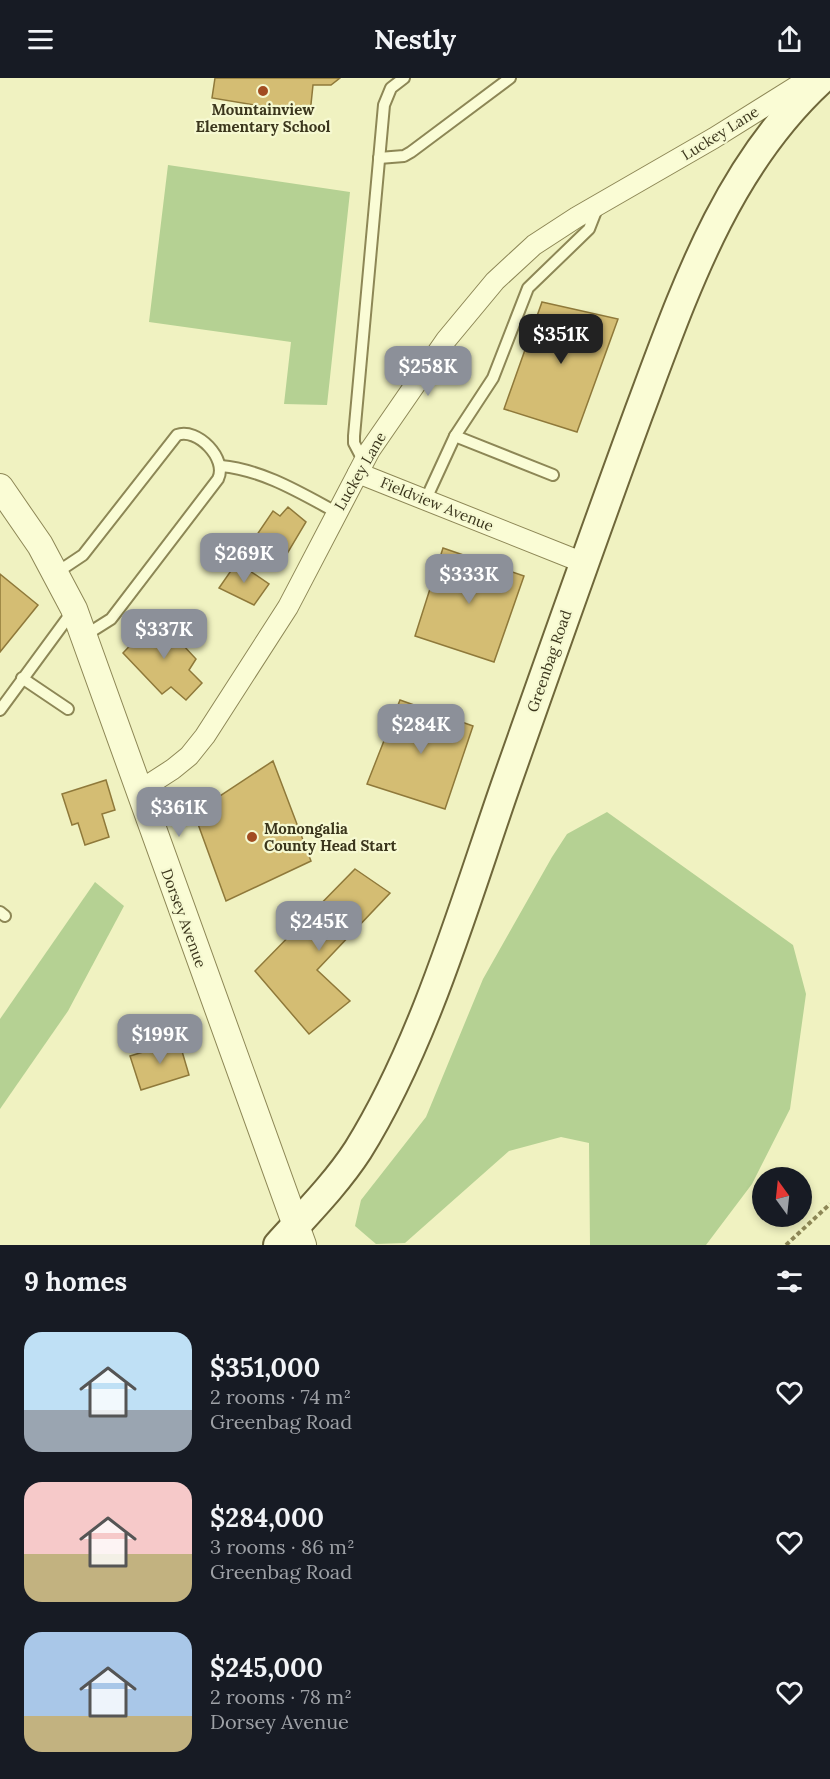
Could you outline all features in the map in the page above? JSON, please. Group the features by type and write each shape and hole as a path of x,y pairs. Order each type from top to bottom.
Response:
{"main road":[{"name":"Greenbag Road","path":"292,1238 356,1153 392,1092 453,937 584,563 678,308 714,223 759,151 823,78"}],"street":[{"name":"Luckey Lane","path":"139,791 173,770 189,756 205,736 288,607 361,467 446,340 495,282 534,245 810,78"},
{"name":"Fieldview Avenue","path":"361,467 426,499 584,563"},
{"name":"Dorsey Avenue","path":"0,488 40,544 74,609 139,791 292,1238"}],"lane":[{"path":"361,467 354,436 379,158 386,96 404,78"},
{"path":"379,158 395,158 411,152 510,78"},
{"path":"426,499 455,436 493,378 528,288 589,229 599,205"},
{"path":"56,573 83,555 177,435 185,432 192,434 219,458 221,466 218,479 111,619 84,637"},
{"path":"455,436 553,475"},
{"path":"221,466 245,469 292,488 336,512"},
{"path":"0,710 74,609"},
{"path":"22,678 68,709"}],"path":[{"path":"786,1245 830,1204"}],"green space":[{"path":"168,165 350,192 327,405 284,404 291,342 149,322"},
{"path":"607,812 793,945 806,994 790,1109 761,1167 752,1167 752,1184 706,1245 590,1245 589,1143 561,1137 509,1151 405,1243 376,1244 355,1226 361,1200 426,1117 483,979 567,834"},
{"path":"95,882 124,906 68,1011 0,1109 0,1019"}],"building":[{"name":"Mountainview Elementary School","path":"215,78 340,78 331,85 313,85 310,114 212,98"},
{"path":"542,302 618,319 577,432 504,409"},
{"path":"288,507 306,522 278,569 248,548 273,511 280,516"},
{"path":"443,548 524,576 494,662 415,636"},
{"path":"237,562 269,584 254,605 219,588"},
{"path":"0,574 38,605 0,652"},
{"path":"157,617 196,659 189,670 202,683 186,700 171,687 162,694 123,653"},
{"path":"400,700 473,726 445,809 367,784"},
{"name":"Monongalia County Head Start","path":"273,761 311,861 226,901 194,813"},
{"path":"106,780 115,810 102,814 109,837 85,845 78,823 72,825 62,794"},
{"path":"355,869 390,893 317,970 350,1001 309,1034 255,971"},
{"path":"179,1041 189,1075 141,1090 130,1056"}],"place":[{"name":"Mountainview Elementary School","path":"263,91"},
{"name":"Monongalia County Head Start","path":"252,837"}]}
